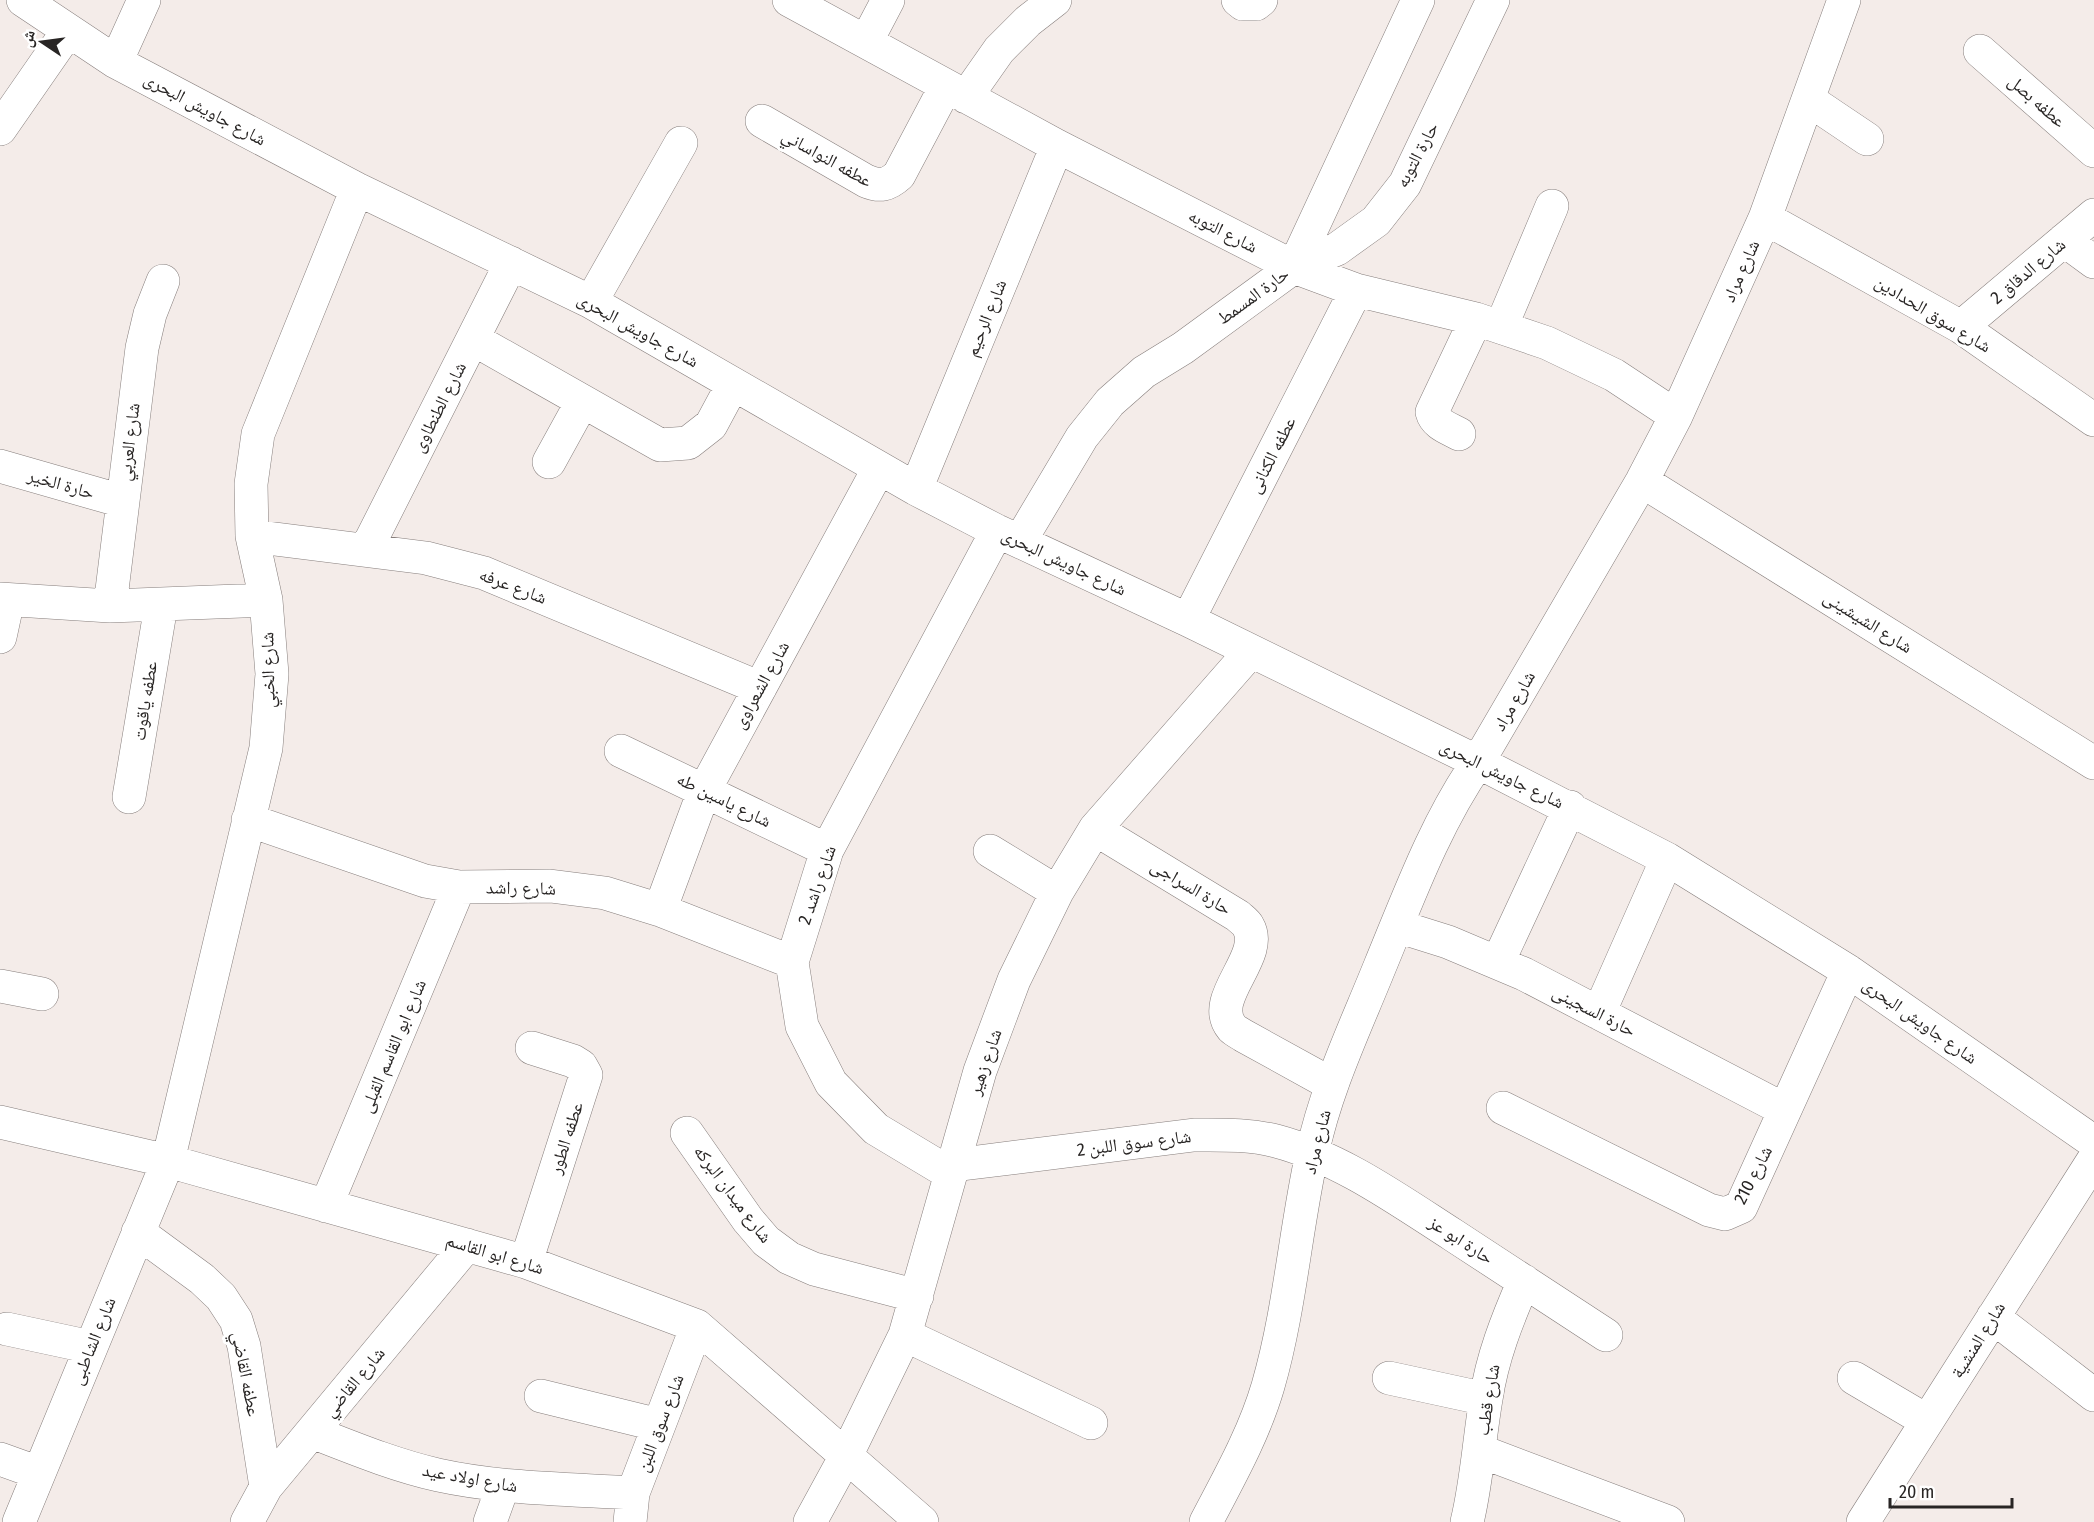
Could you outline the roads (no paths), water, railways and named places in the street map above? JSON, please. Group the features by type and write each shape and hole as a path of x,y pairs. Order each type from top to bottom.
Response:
{"street":[{"name":"شارع جاويش البحرى","path":"23,0 116,62 357,189 591,302 916,489 1008,536 1188,620 1570,807 1667,859 1848,971 2094,1142"},
{"path":"116,62 144,0"},
{"path":"866,42 888,0"},
{"path":"956,91 1028,21 1055,0"},
{"path":"1238,0 1243,4 1256,4 1261,0"},
{"name":"حارة المسمط","path":"1008,536 1110,402 1144,372 1183,348 1294,267 1418,0"},
{"name":"حارة التوبه","path":"1294,267 1337,249 1376,221 1405,184 1493,0"},
{"name":"شارع التوبه","path":"809,5 866,42 1057,147 1294,267 1356,290 1488,323 1547,343 1614,375 1676,417"},
{"name":"شارع مراد","path":"1206,1522 1249,1437 1268,1387 1280,1336 1312,1153 1331,1084 1442,821 1642,481 1676,417 1765,218 1809,100 1835,6"},
{"path":"0,129 68,31"},
{"name":"عطفه بصل","path":"1980,51 2094,151"},
{"name":"عطفه النواساني","path":"762,121 878,186 890,183 900,175 956,91"},
{"path":"1809,100 1867,139"},
{"path":"591,302 681,143"},
{"name":"شارع الرحيم","path":"916,489 1057,147"},
{"name":"شارع الخبي","path":"168,1161 266,748 271,685 266,600 252,536 251,484 258,434 357,189"},
{"path":"1459,434 1438,423 1431,412 1488,323 1552,206"},
{"name":"شارع الدقاق 2","path":"1961,327 2094,215"},
{"name":"شارع سوق الحدادين","path":"1765,218 1961,327 2094,420"},
{"path":"2064,240 2094,262"},
{"name":"شارع الطنطاوى","path":"366,550 511,263"},
{"name":"شارع العربي","path":"110,606 142,348 150,314 163,281"},
{"name":"عطفه الكنانى","path":"1188,620 1356,290"},
{"path":"473,339 660,445 688,443 711,425 733,384"},
{"path":"549,462 582,402"},
{"name":"حارة الخير","path":"0,466 122,501"},
{"name":"شارع الشعراوى","path":"660,910 704,791 879,468"},
{"name":"شارع الشيشينى","path":"1642,481 2094,763"},
{"name":"شارع عرفه","path":"252,536 426,558 483,573 760,688"},
{"name":"شارع راشد 2","path":"953,1170 876,1129 831,1083 802,1026 792,962 827,850 1008,536"},
{"path":"0,637 4,600 110,606 161,606 266,600"},
{"name":"عطفه ياقوت","path":"129,797 161,606"},
{"name":"شارع زهير","path":"810,1522 846,1456 905,1335 980,1071 1014,980 1057,892 1095,829 1251,651"},
{"name":"شارع ياسين طه","path":"621,751 827,850"},
{"path":"1498,962 1570,807"},
{"name":"شارع راشد","path":"248,820 425,881 459,886 550,886 605,894 660,910 792,962"},
{"name":"حارة السراجى","path":"1095,829 1238,916 1248,926 1252,940 1227,1000 1226,1014 1232,1028 1331,1084"},
{"path":"990,851 1057,892"},
{"path":"1599,1013 1667,859"},
{"name":"شارع ابو القاسم القبلى","path":"326,1206 459,886"},
{"name":"حارة السجينى","path":"1397,926 1448,942 1498,962 1785,1110"},
{"name":"شارع 210","path":"1503,1108 1709,1210 1725,1214 1741,1207 1848,971"},
{"path":"0,986 42,994"},
{"name":"عطفه الطور","path":"526,1262 586,1075 581,1066 573,1061 532,1048"},
{"name":"شارع ابو القاسم","path":"0,1122 168,1161 526,1262 697,1326 922,1522"},
{"name":"شارع ميدان البركه","path":"687,1133 748,1220 766,1241 789,1258 814,1269 916,1296"},
{"name":"شارع سوق اللبن 2","path":"953,1170 1194,1135 1234,1134 1274,1141 1312,1153"},
{"name":"حارة ابو عز","path":"1312,1153 1408,1206 1606,1335"},
{"name":"شارع المنشية","path":"1863,1522 2094,1158"},
{"name":"شارع الشاطبى","path":"19,1522 168,1161"},
{"name":"عطفه القاضي","path":"138,1232 202,1279 221,1297 236,1320 244,1346 266,1487"},
{"name":"شارع القاضي","path":"247,1522 266,1487 467,1245"},
{"name":"شارع قطب","path":"1467,1522 1473,1497 1486,1398 1494,1358 1524,1281"},
{"path":"1993,1317 2094,1395"},
{"name":"شارع سوق اللبن","path":"632,1507 659,1425 697,1326"},
{"path":"7,1329 91,1347"},
{"path":"905,1335 1091,1423"},
{"path":"1389,1378 1486,1398"},
{"path":"1854,1378 1927,1421"},
{"path":"541,1396 659,1425"},
{"name":"شارع اولاد عيد","path":"312,1432 374,1457 437,1475 632,1507"},
{"path":"1480,1451 1668,1522"},
{"path":"0,1460 39,1473"},
{"path":"490,1522 503,1486"}]}
